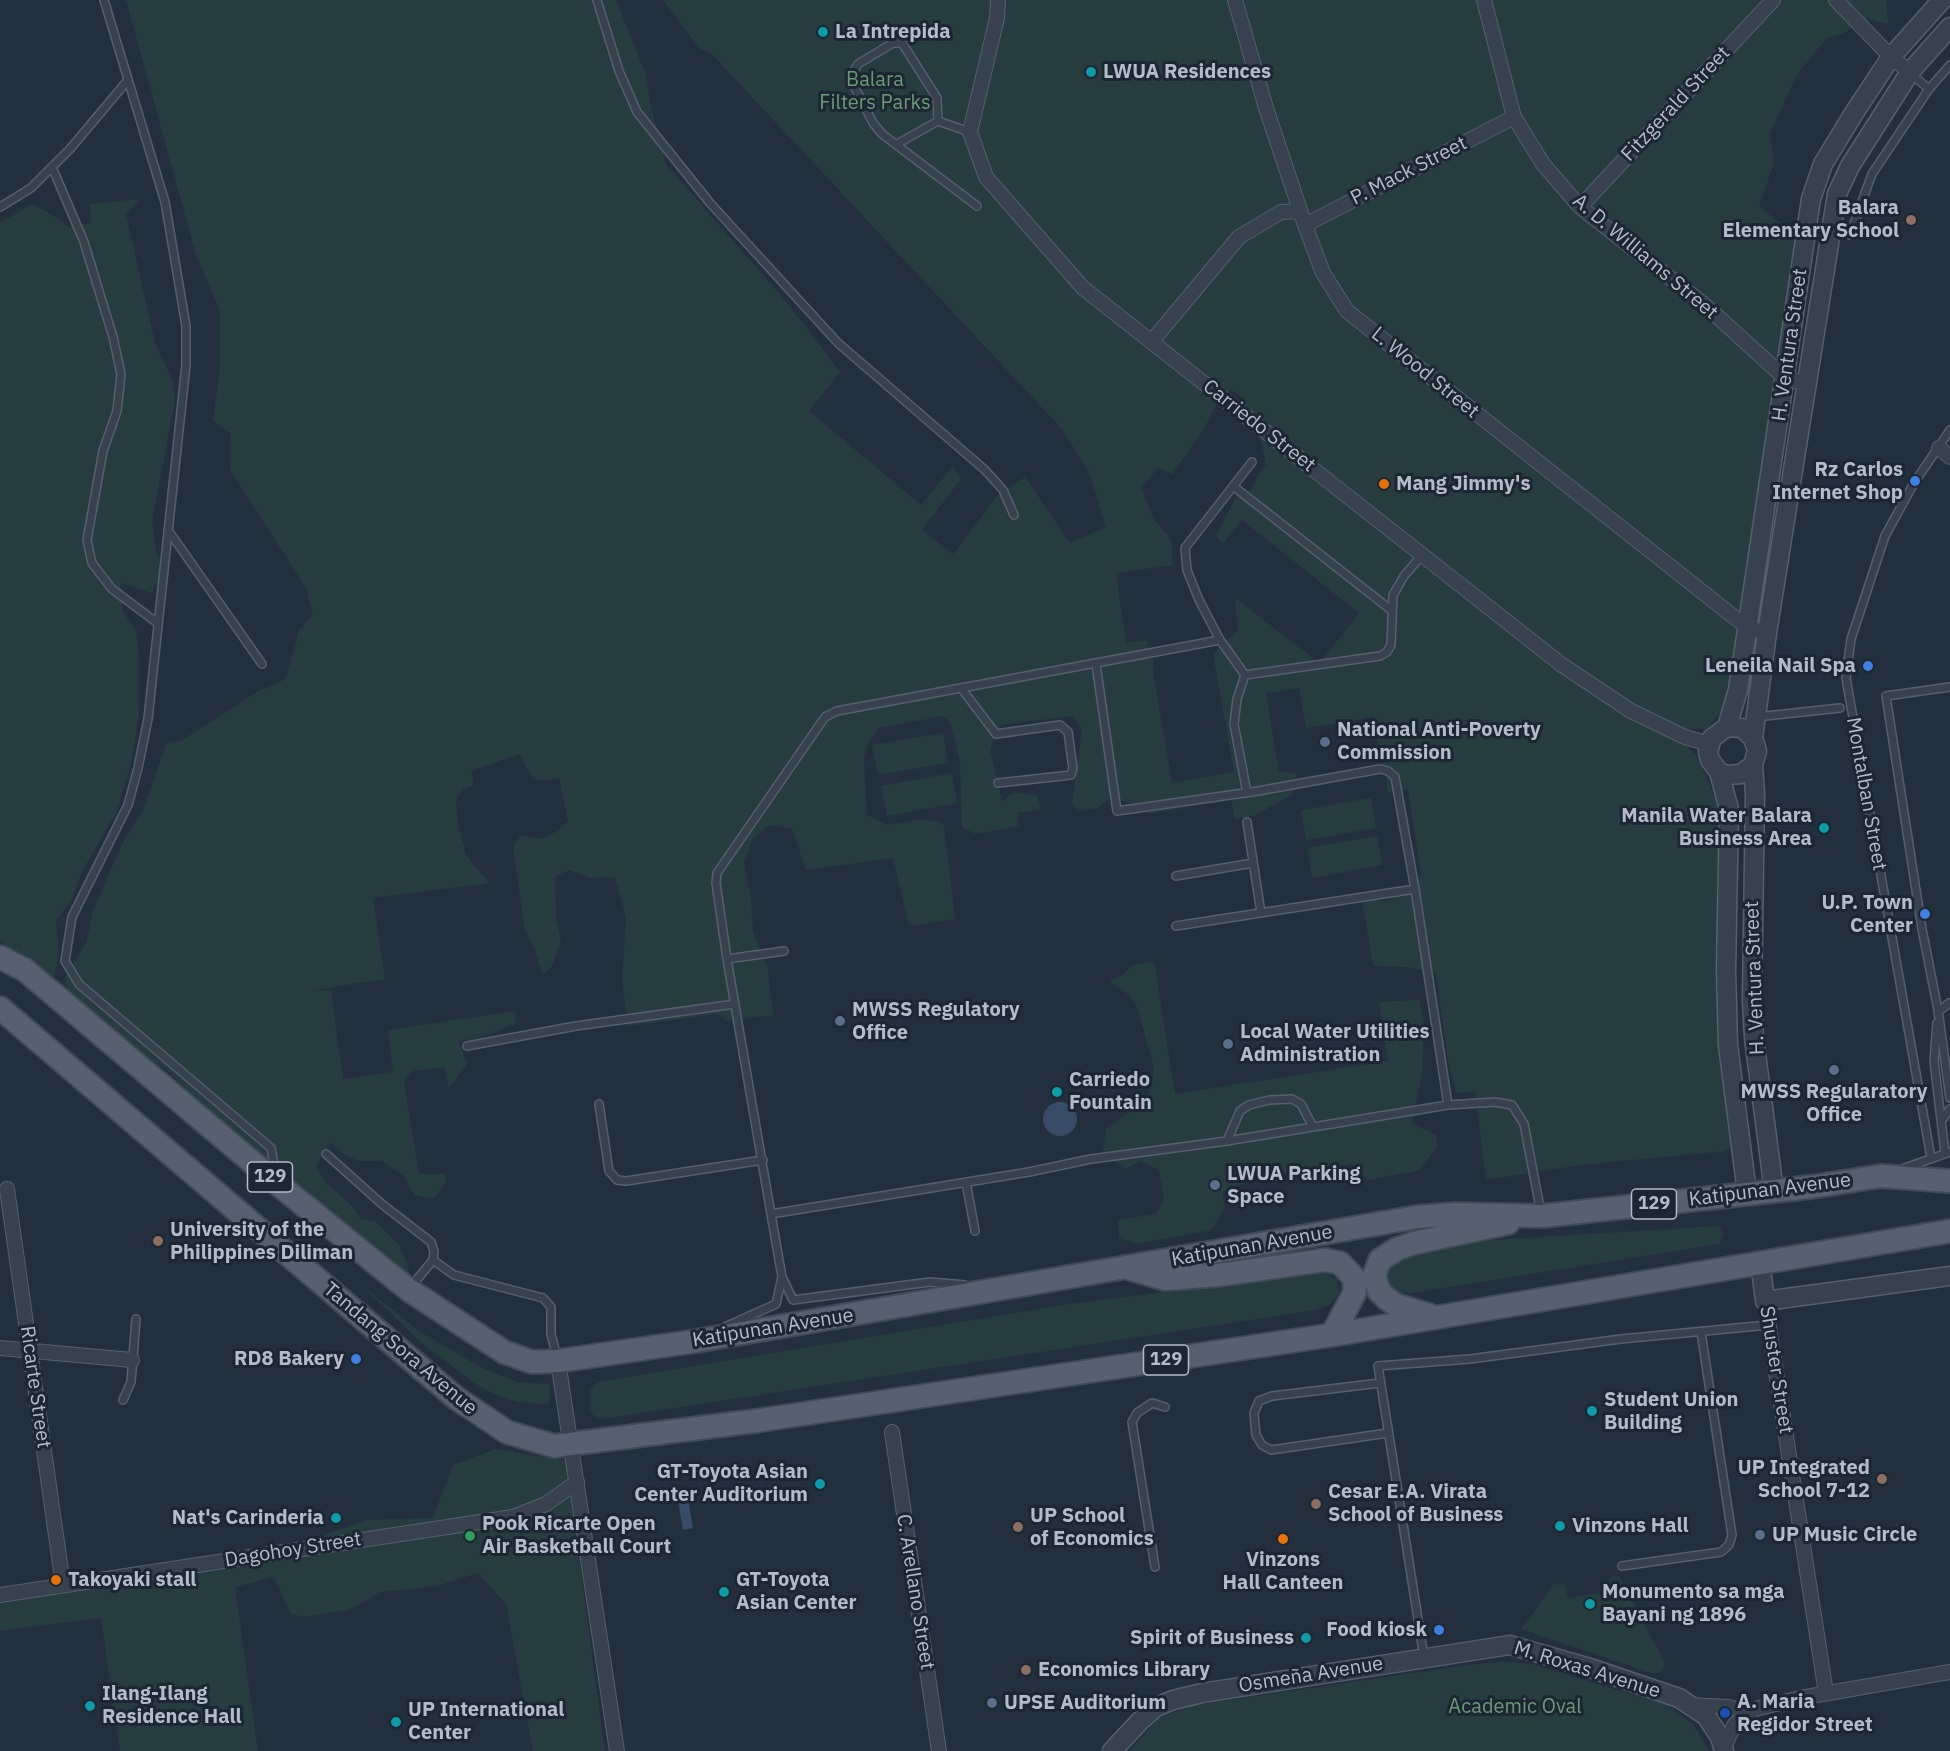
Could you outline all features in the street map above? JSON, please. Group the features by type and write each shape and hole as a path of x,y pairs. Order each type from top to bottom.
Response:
{"main road":[{"name":"129","path":"0,957 25,970 278,1184 409,1290 504,1352 532,1362 558,1361"},
{"name":"Tandang Sora Avenue","path":"0,1008 456,1398 507,1432 540,1443 571,1446"},
{"name":"Katipunan Avenue","path":"558,1361 696,1341 1418,1218 1455,1214 1537,1216 1774,1191 1881,1176 1950,1181"},
{"path":"1438,1316 1415,1312 1386,1298 1375,1283 1374,1276 1380,1260 1397,1249 1414,1244 1467,1234 1537,1216"},
{"name":"129","path":"571,1446 1332,1335 1760,1261 1950,1231"},
{"path":"1125,1268 1165,1279 1219,1275 1325,1260 1340,1263 1354,1278 1355,1292 1332,1335"}],"street":[{"path":"970,132 998,0"},
{"name":"L. Wood Street","path":"1235,0 1266,108 1305,225 1323,273 1347,311 1748,628 1767,633"},
{"name":"A. D. Williams Street","path":"1484,0 1514,117 1543,164 1580,207 1707,307 1786,379"},
{"name":"Fitzgerald Street","path":"1580,207 1773,0"},
{"path":"1836,0 1891,57 1910,72"},
{"name":"H. Ventura Street","path":"1727,727 1738,690 1748,628 1811,199 1823,164 1891,57 1942,0"},
{"name":"H. Ventura Street","path":"1753,738 1767,633 1837,194 1850,166 1910,72 1950,27"},
{"name":"P. Mack Street","path":"1305,225 1514,117"},
{"name":"Carriedo Street","path":"970,132 986,177 1083,288 1562,664 1631,711 1685,736 1709,744"},
{"path":"1152,341 1239,237 1281,212 1300,211"},
{"path":"1786,379 1806,382"},
{"path":"1727,727 1742,729 1753,738 1757,751 1753,765 1741,774 1726,775 1719,771 1710,760 1709,744 1716,733 1727,727"},
{"name":"H. Ventura Street","path":"1753,765 1755,794 1751,963 1753,1020 1774,1191"},
{"name":"H. Ventura Street","path":"1719,771 1729,809 1726,979 1728,1045 1747,1193"},
{"name":"Ricarte Street","path":"7,1189 63,1586"},
{"name":"Shuster Street","path":"1760,1261 1826,1693"},
{"path":"1765,1301 1950,1276"},
{"path":"0,1348 30,1348 132,1360"},
{"path":"558,1361 617,1751"},
{"name":"C. Arellano Street","path":"892,1432 939,1751"},
{"name":"Dagohoy Street","path":"0,1595 513,1517 546,1504 577,1482"},
{"name":"M. Roxas Avenue","path":"1424,1657 1490,1647 1517,1646 1659,1691 1689,1705 1710,1721 1724,1750"},
{"name":"Osmeña Avenue","path":"1112,1751 1155,1707 1173,1700 1424,1657"},
{"path":"1689,1705 1728,1707 1748,1712 1826,1693 1950,1672"},
{"path":"1724,1750 1735,1724 1748,1712"}],"lane":[{"path":"104,0 165,202 186,326 186,365 156,622 148,718 128,804 72,917 65,961 78,984 271,1148 278,1184"},
{"path":"597,0 620,71 637,112 710,203 838,343 985,470 1003,490 1014,515"},
{"path":"938,121 937,98 902,43 893,43 858,64 852,74 854,86 873,123 882,134 977,206"},
{"path":"1850,235 1872,174 1929,89 1950,64"},
{"path":"1910,72 1929,89"},
{"path":"0,207 32,188 128,80"},
{"path":"897,144 938,121 970,132"},
{"path":"52,167 84,242 113,337 121,374 117,411 103,451 87,540 92,563 112,589 156,622"},
{"name":"Montalban Street","path":"1931,1158 1846,678 1851,639 1885,536 1914,483 1945,452 1950,430"},
{"path":"1245,675 1220,640 1187,570 1185,548 1252,462"},
{"path":"1233,486 1391,610"},
{"path":"168,531 262,664"},
{"path":"1245,675 1380,656 1391,645 1393,595 1404,576 1423,554"},
{"path":"1004,1289 930,1282 793,1300 782,1277 735,1004 716,883 717,873 825,717 837,711 1220,640"},
{"path":"1096,664 1117,811 1247,793 1371,771 1388,771 1398,786 1448,1105"},
{"path":"1245,675 1237,699 1234,724 1247,793"},
{"path":"1950,687 1886,696 1922,929 1938,1010 1950,1098"},
{"path":"961,688 996,734 1060,725 1068,732 1073,768 1071,775 998,783"},
{"path":"1756,717 1840,708"},
{"path":"1247,822 1261,913"},
{"path":"1176,876 1253,863"},
{"path":"1176,926 1415,889"},
{"path":"728,959 784,951"},
{"path":"1938,1010 1950,1002"},
{"path":"1950,1002 1950,1008"},
{"path":"468,1046 576,1026 735,1004"},
{"path":"1881,1176 1948,1152 1934,1061 1938,1010"},
{"path":"1227,1141 1240,1111 1249,1105 1269,1100 1292,1099 1301,1104 1313,1127"},
{"path":"771,1214 1091,1159 1227,1141 1448,1105 1495,1102 1512,1105 1524,1124 1537,1216"},
{"path":"599,1104 609,1171 620,1181 763,1160"},
{"path":"1942,1120 1950,1109"},
{"path":"326,1154 383,1205 431,1242 434,1251 433,1260 409,1290"},
{"path":"966,1182 975,1231"},
{"path":"433,1260 454,1275 543,1298 551,1308 551,1334 558,1361"},
{"path":"696,1341 776,1304 782,1277"},
{"path":"123,1400 131,1382 136,1319"},
{"path":"1424,1657 1377,1369 1380,1364 1470,1359 1622,1339 1768,1324"},
{"path":"1622,1566 1721,1552 1729,1545 1732,1535 1701,1332"},
{"path":"1380,1383 1272,1396 1259,1401 1254,1413 1256,1435 1262,1445 1271,1450 1388,1433"},
{"path":"1155,1567 1132,1422 1137,1413 1152,1403 1166,1407"}],"green space":[{"name":"Balara Filters Parks","path":"126,0 616,0 646,75 651,108 666,164 788,304 840,372 809,411 921,505 953,466 961,479 922,530 953,554 996,497 1025,477 1070,543 1106,527 1089,472 1062,429 710,52 700,49 663,0 1886,0 1888,24 1865,18 1844,33 1826,38 1795,78 1770,134 1774,163 1759,207 1798,236 1734,682 1726,707 1706,729 1690,729 1683,743 1696,755 1723,815 1736,1142 1725,1151 1580,1165 1486,1180 1475,1091 1456,1093 1448,1061 1436,974 1409,967 1373,966 1362,899 1387,901 1415,889 1421,873 1408,789 1388,792 1373,717 1306,728 1299,688 1266,693 1279,772 1297,773 1293,794 1255,815 1235,819 1231,800 1148,814 1134,804 1110,798 1097,808 1080,811 1072,805 1082,729 1072,716 1001,725 990,749 1002,801 1014,792 1037,796 1041,810 1017,813 1019,826 976,834 962,827 960,761 950,722 943,716 879,728 868,743 864,760 867,815 888,825 917,820 938,821 944,826 955,919 909,926 893,858 806,870 792,828 769,825 752,839 744,863 751,898 753,931 768,970 773,1015 726,1021 718,1014 628,1026 622,981 626,919 615,877 591,878 569,870 555,876 556,918 561,941 552,966 543,975 533,945 525,932 513,847 521,835 541,839 558,831 568,821 559,778 546,781 533,778 519,754 471,771 474,785 463,789 456,801 458,824 466,855 489,883 373,898 385,979 313,990 331,991 343,1079 393,1072 388,1030 516,1011 515,1024 478,1038 459,1041 467,1064 449,1088 444,1067 413,1071 404,1081 419,1174 446,1174 445,1184 433,1199 414,1195 405,1177 382,1161 359,1161 346,1156 330,1142 316,1166 326,1183 349,1203 361,1219 375,1221 399,1245 409,1268 408,1273 370,1251 200,1103 168,1071 138,1052 71,999 64,979 86,943 94,908 124,840 144,808 167,742 181,741 257,692 286,679 299,630 313,615 306,588 230,470 230,433 213,421 220,368 220,310 196,255","holes":["1231,390 1244,398 1237,419 1259,433 1266,464 1250,490 1236,497 1217,533 1218,539 1223,544 1242,520 1359,613 1320,663 1235,598 1238,630 1213,654 1234,772 1172,783 1153,671 1154,662 1146,640 1126,643 1116,573 1173,565 1171,539 1155,521 1141,488 1158,468 1172,474 1203,430 1218,402"]},
{"path":"140,199 126,214 155,343 172,380 175,400 152,521 156,551 163,570 152,593 120,583 123,612 136,631 139,656 139,714 131,765 116,813 82,871 72,900 56,920 59,958 52,982 8,950 0,941 0,223 32,204 61,220 67,227 91,223 90,204"},
{"path":"943,733 948,763 878,775 872,745"},
{"path":"952,773 957,803 887,816 881,786"},
{"path":"1371,798 1376,828 1306,840 1301,810"},
{"path":"1377,836 1382,865 1312,878 1307,848"},
{"path":"1154,961 1175,1094 1388,1061 1379,1002 1419,1000 1424,1022 1422,1073 1412,1123 1436,1135 1437,1146 1420,1170 1368,1180 1352,1164 1294,1173 1270,1173 1222,1193 1225,1208 1211,1230 1137,1244 1119,1238 1118,1220 1156,1214 1164,1199 1159,1170 1140,1161 1125,1169 1103,1152 1106,1129 1141,1105 1151,1088 1154,1067 1137,1007 1129,995 1109,981 1123,975 1131,965"},
{"path":"1718,1226 1724,1234 1720,1244 1412,1293 1399,1293 1387,1288 1381,1279 1386,1267 1401,1259 1491,1240"},
{"path":"1313,1273 1328,1274 1337,1280 1339,1293 1329,1305 1316,1310 602,1419 594,1416 590,1409 590,1391 598,1382 1069,1304"},
{"path":"359,1283 419,1331 482,1368 518,1382 550,1384 549,1405 518,1402 494,1394 477,1385 422,1343"},
{"path":"496,1449 566,1461 605,1751 533,1751 506,1604 478,1573 437,1586 381,1592 349,1610 303,1617 291,1614 274,1577 235,1587 258,1751 120,1751 101,1618 0,1631 0,1601 234,1567 367,1520 433,1518 453,1465"},
{"path":"1614,1576 1620,1577 1665,1663 1661,1672 1654,1674 1521,1629 1554,1584 1565,1585 1568,1598 1611,1592 1609,1579"},
{"name":"Academic Oval","path":"1507,1662 1532,1664 1666,1705 1693,1724 1709,1751 1129,1751 1159,1718 1194,1705 1475,1664"}],"water":[{"name":"Carriedo Fountain","path":"1060,1102 1072,1107 1077,1119 1072,1131 1060,1136 1048,1131 1043,1119 1048,1107"},
{"path":"687,1494 693,1528 683,1530 677,1495"}],"place":[{"name":"La Intrepida","path":"823,32"},
{"name":"LWUA Residences","path":"1091,72"},
{"name":"Balara Elementary School","path":"1911,220"},
{"name":"Rz Carlos Internet Shop","path":"1915,481"},
{"name":"Mang Jimmy's","path":"1384,484"},
{"name":"Leneila Nail Spa","path":"1868,666"},
{"name":"National Anti-Poverty Commission","path":"1325,742"},
{"name":"Manila Water Balara Business Area","path":"1824,828"},
{"name":"U.P. Town Center","path":"1925,914"},
{"name":"MWSS Regulatory Office","path":"840,1021"},
{"name":"Local Water Utilities Administration","path":"1228,1044"},
{"name":"MWSS Regularatory Office","path":"1834,1070"},
{"name":"Carriedo Fountain","path":"1057,1092"},
{"name":"LWUA Parking Space","path":"1215,1185"},
{"name":"University of the Philippines Diliman","path":"158,1241"},
{"name":"RD8 Bakery","path":"356,1359"},
{"name":"Student Union Building","path":"1592,1411"},
{"name":"UP Integrated School 7-12","path":"1882,1479"},
{"name":"GT-Toyota Asian Center Auditorium","path":"820,1484"},
{"name":"Cesar E.A. Virata School of Business","path":"1316,1504"},
{"name":"Nat's Carinderia","path":"336,1518"},
{"name":"Vinzons Hall","path":"1560,1526"},
{"name":"UP School of Economics","path":"1018,1527"},
{"name":"UP Music Circle","path":"1760,1535"},
{"name":"Pook Ricarte Open Air Basketball Court","path":"470,1536"},
{"name":"Vinzons Hall Canteen","path":"1283,1539"},
{"name":"Takoyaki stall","path":"56,1580"},
{"name":"GT-Toyota Asian Center","path":"724,1592"},
{"name":"Monumento sa mga Bayani ng 1896","path":"1590,1604"},
{"name":"Food kiosk","path":"1439,1630"},
{"name":"Spirit of Business","path":"1306,1638"},
{"name":"Economics Library","path":"1026,1670"},
{"name":"UPSE Auditorium","path":"992,1703"},
{"name":"Ilang-Ilang Residence Hall","path":"90,1706"},
{"name":"A. Maria Regidor Street","path":"1725,1713"},
{"name":"UP International Center","path":"396,1722"}]}
